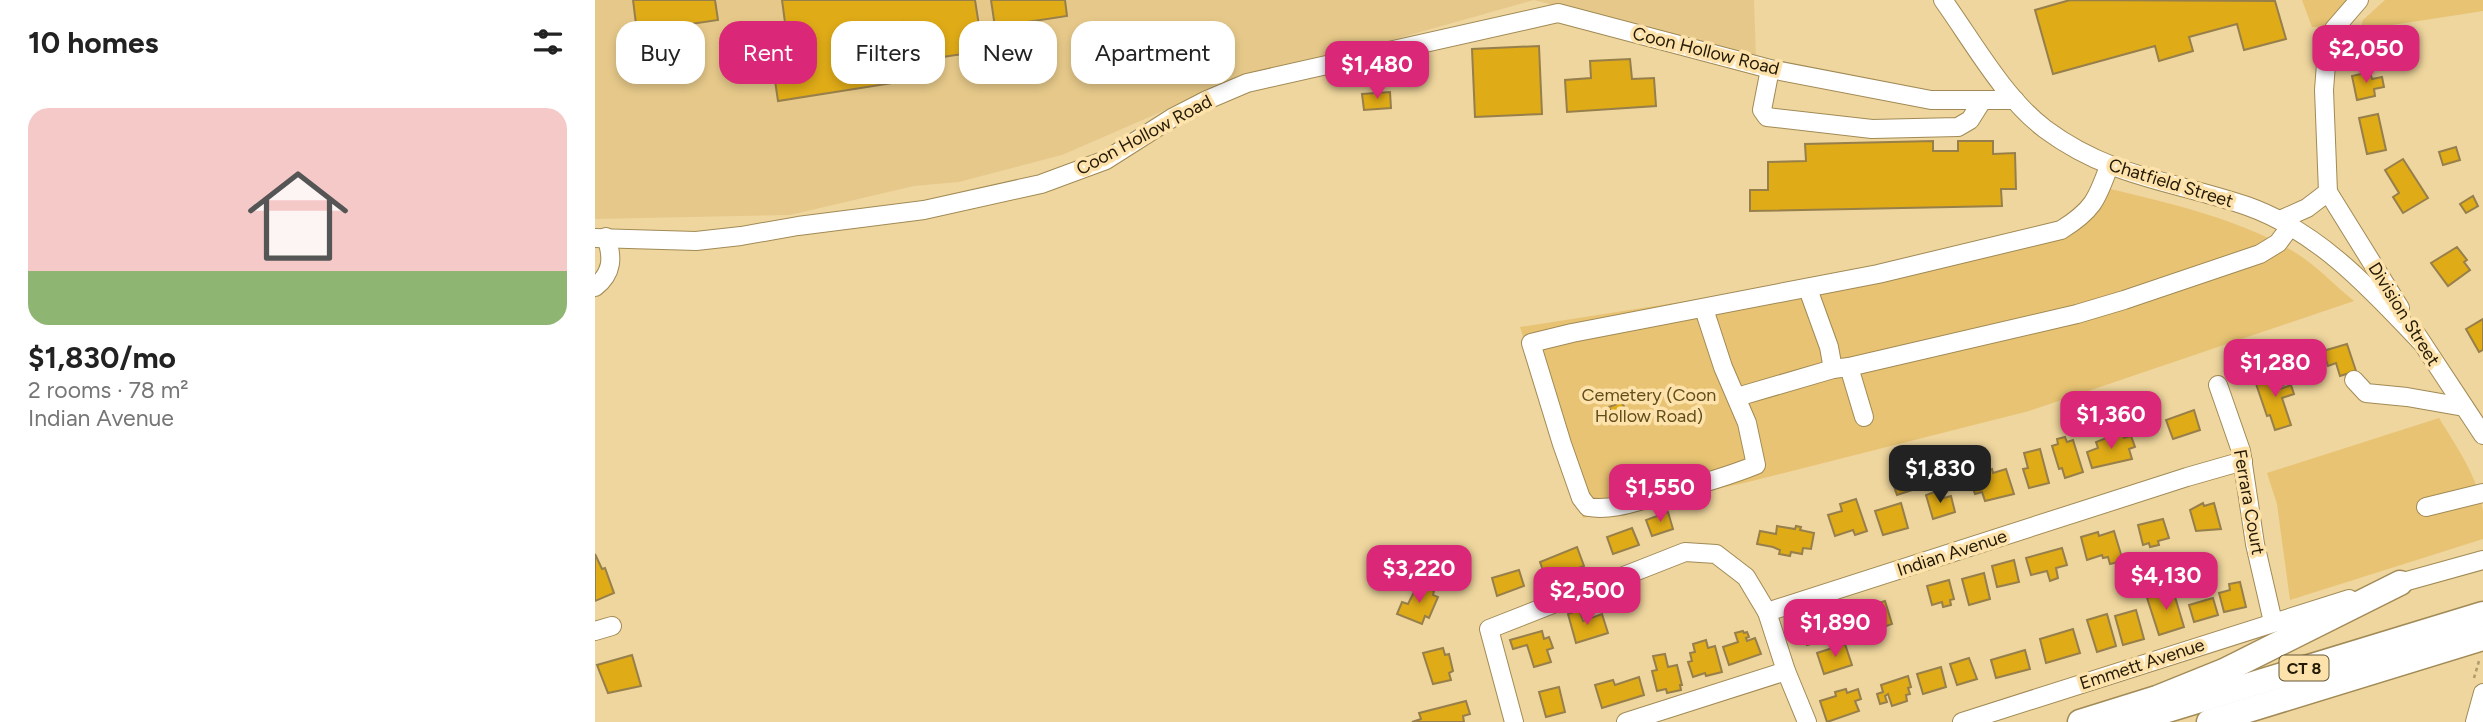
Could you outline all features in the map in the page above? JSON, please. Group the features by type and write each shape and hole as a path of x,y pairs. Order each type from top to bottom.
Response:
{"highway":[{"path":"2080,722 2157,698 2224,671 2400,583"},
{"name":"CT 8","path":"2128,722 2479,627"},
{"name":"CT 8","path":"2209,722 2479,627"}],"street":[{"name":"Chatfield Street","path":"1943,0 2014,100 2053,134 2073,148 2109,166 2247,206 2285,223 2348,268 2421,342"},
{"path":"1737,397 1841,368 2077,314 2260,254 2278,243 2285,223 2328,192 2324,90 2327,51 2334,29 2359,0"},
{"name":"Coon Hollow Road","path":"601,237 696,241 741,236 924,210 1041,184 1106,159 1172,118 1247,83 1558,13 1770,69 1931,100 2014,100"},
{"path":"1770,69 1762,110 1767,117 1872,129 1958,127 1970,120 1982,102"},
{"path":"1705,309 1714,342 1747,424 1756,465 1720,479 1627,504 1599,509 1588,507 1581,498 1531,343 1572,333 1808,289 2061,230 2078,220 2093,205 2109,166"},
{"name":"Division Street","path":"2328,192 2421,342 2483,435"},
{"path":"595,287 609,270 611,251 601,237"},
{"path":"1808,289 1829,347 1864,417"},
{"path":"2354,380 2367,393 2464,407"},
{"name":"Ferrara Court","path":"2218,384 2243,461 2255,544 2273,622"},
{"name":"Indian Avenue","path":"1767,612 2243,461"},
{"path":"2426,506 2483,493"},
{"path":"1514,722 1489,629 1685,552 1716,554 1746,577 1767,612 1786,671 1807,722"},
{"name":"Emmett Avenue","path":"1962,722 2273,622 2483,560"},
{"path":"1626,722 1786,671"},
{"path":"2475,722 2483,693"}],"shaded area":[{"path":"595,0 1534,0 1207,92 1062,155 959,182 914,186 790,215 595,219"},
{"path":"1534,0 1754,0 1756,58"}],"green space":[{"path":"2302,0 2347,0 2327,27 2312,27"},
{"path":"2385,0 2483,0 2483,11 2360,30 2363,20"},
{"name":"Cemetery (Coon Hollow Road)","path":"2098,186 2197,211 2268,238 2308,261 2354,301 2029,411 1744,483 1583,518 1520,327 1784,286 2013,234 2062,219"},
{"path":"2439,418 2477,487 2483,512 2483,539 2290,600 2277,504 2267,473"}],"building":[{"path":"633,0 715,0 718,20 705,22 636,21"},
{"path":"782,0 975,0 978,21 959,21 959,55 945,57 945,21 831,21 831,84 886,84 778,101 776,84 817,84 817,21 785,21"},
{"path":"991,0 1065,0 1067,16 1034,21 994,21"},
{"path":"2070,0 2275,1 2286,39 2244,50 2237,24 2189,37 2193,51 2159,61 2155,46 2053,74 2035,10"},
{"path":"1539,46 1542,114 1475,117 1472,49"},
{"path":"1630,59 1632,79 1654,78 1656,106 1567,112 1565,80 1591,78 1590,61"},
{"path":"2370,72 2372,79 2382,77 2384,87 2374,89 2375,96 2357,100 2352,76"},
{"path":"1390,92 1391,108 1364,110 1362,94"},
{"path":"2378,114 2386,150 2367,154 2359,118"},
{"path":"1933,141 1933,151 1958,151 1958,141 1993,141 1993,154 2015,153 2016,189 2001,189 2002,206 1750,211 1750,190 1768,190 1768,162 1806,161 1805,144"},
{"path":"2456,147 2460,160 2443,165 2439,152"},
{"path":"2403,159 2428,198 2403,213 2393,197 2399,193 2385,170"},
{"path":"2473,196 2478,206 2466,213 2460,204"},
{"path":"2457,247 2467,260 2464,262 2470,270 2448,286 2431,263"},
{"path":"2483,319 2483,350 2479,352 2466,329"},
{"path":"2347,344 2356,371 2340,376 2336,363 2328,366 2323,351"},
{"path":"2281,373 2285,384 2279,387 2280,389 2291,385 2294,394 2282,398 2291,425 2275,430 2270,415 2267,416 2255,381"},
{"path":"1622,402 1628,416 1614,421 1609,407"},
{"path":"2194,410 2200,430 2173,439 2166,420"},
{"path":"2122,432 2124,438 2131,436 2135,447 2129,449 2132,459 2092,468 2087,452 2098,448 2096,442"},
{"path":"2065,437 2067,442 2073,440 2083,472 2065,478 2062,468 2059,469 2052,446 2058,444 2057,439"},
{"path":"2040,449 2049,483 2029,488 2023,469 2028,468 2024,453"},
{"path":"1958,463 1962,478 1946,483 1942,467"},
{"path":"1992,469 1993,473 2006,469 2014,494 1985,501 1982,492 1975,494 1970,479"},
{"path":"1906,473 1912,490 1897,495 1891,478"},
{"path":"1937,491 1940,499 1951,496 1955,512 1933,519 1926,495"},
{"path":"1856,499 1867,531 1855,535 1853,530 1835,536 1828,515 1842,511 1840,504"},
{"path":"1901,503 1908,528 1883,535 1875,511"},
{"path":"2203,503 2204,506 2214,503 2221,529 2196,531 2190,510"},
{"path":"1668,512 1673,529 1652,536 1646,520"},
{"path":"2163,519 2169,538 2158,541 2159,545 2143,545 2138,525"},
{"path":"1777,526 1795,529 1796,526 1801,527 1800,530 1814,533 1811,549 1803,548 1802,554 1791,552 1790,556 1779,554 1780,550 1773,547 1757,544 1760,531 1776,534"},
{"path":"1632,528 1639,545 1613,554 1607,537"},
{"path":"2114,531 2123,561 2110,564 2108,557 2103,558 2102,555 2087,560 2081,537 2098,532 2099,536"},
{"path":"1577,547 1584,566 1578,568 1580,573 1572,576 1570,571 1554,577 1553,574 1545,576 1540,562"},
{"path":"2062,548 2067,565 2056,568 2058,578 2050,581 2047,571 2031,575 2026,558"},
{"path":"595,554 602,569 605,568 614,593 595,601"},
{"path":"2014,560 2019,582 1997,587 1992,566"},
{"path":"1519,570 1524,586 1497,596 1492,578"},
{"path":"1984,573 1990,599 1969,605 1962,579"},
{"path":"1949,580 1954,599 1950,600 1951,605 1943,607 1942,602 1932,605 1927,586"},
{"path":"2240,582 2246,607 2224,612 2219,593 2230,590 2229,584"},
{"path":"1418,584 1434,591 1433,595 1438,597 1429,618 1425,616 1422,624 1397,614 1402,602 1408,604"},
{"path":"2173,590 2184,627 2159,635 2147,598"},
{"path":"2213,598 2218,615 2194,622 2189,605"},
{"path":"1885,601 1892,624 1871,636 1862,608"},
{"path":"1579,610 1583,621 1602,614 1608,633 1576,643 1568,614"},
{"path":"2136,610 2144,639 2123,645 2115,616"},
{"path":"2107,614 2116,646 2097,652 2087,620"},
{"path":"1826,615 1833,638 1807,645 1801,622"},
{"path":"2073,629 2080,653 2046,663 2040,639"},
{"path":"1542,631 1544,639 1549,637 1553,648 1547,650 1551,662 1534,667 1527,645 1513,649 1510,640"},
{"path":"1747,632 1749,637 1746,638 1747,641 1755,638 1761,654 1729,665 1723,647 1738,642 1735,633"},
{"path":"1706,640 1708,648 1715,646 1722,672 1693,677 1688,662 1692,661 1690,653 1695,652 1693,644"},
{"path":"1845,644 1852,665 1824,674 1817,653"},
{"path":"1443,648 1445,655 1449,654 1453,671 1449,673 1451,680 1433,684 1423,653"},
{"path":"2025,650 2030,669 1996,678 1991,660"},
{"path":"1665,654 1668,667 1677,665 1681,690 1667,693 1666,689 1657,691 1652,671 1657,670 1653,656"},
{"path":"632,655 641,686 608,693 597,665"},
{"path":"1969,658 1977,679 1957,685 1950,664"},
{"path":"1941,667 1946,687 1923,694 1917,674"},
{"path":"1908,676 1911,687 1908,688 1910,694 1906,695 1907,701 1892,706 1888,694 1885,696 1887,702 1880,704 1877,694 1883,692 1881,685"},
{"path":"1639,677 1644,695 1602,708 1595,685 1613,680 1615,685"},
{"path":"1559,687 1565,712 1546,717 1539,692"},
{"path":"1846,689 1847,693 1858,689 1861,699 1855,701 1859,711 1827,722 1820,701 1836,696 1835,692"},
{"path":"1466,701 1470,714 1463,716 1464,722 1412,722 1421,719 1419,713"}]}
